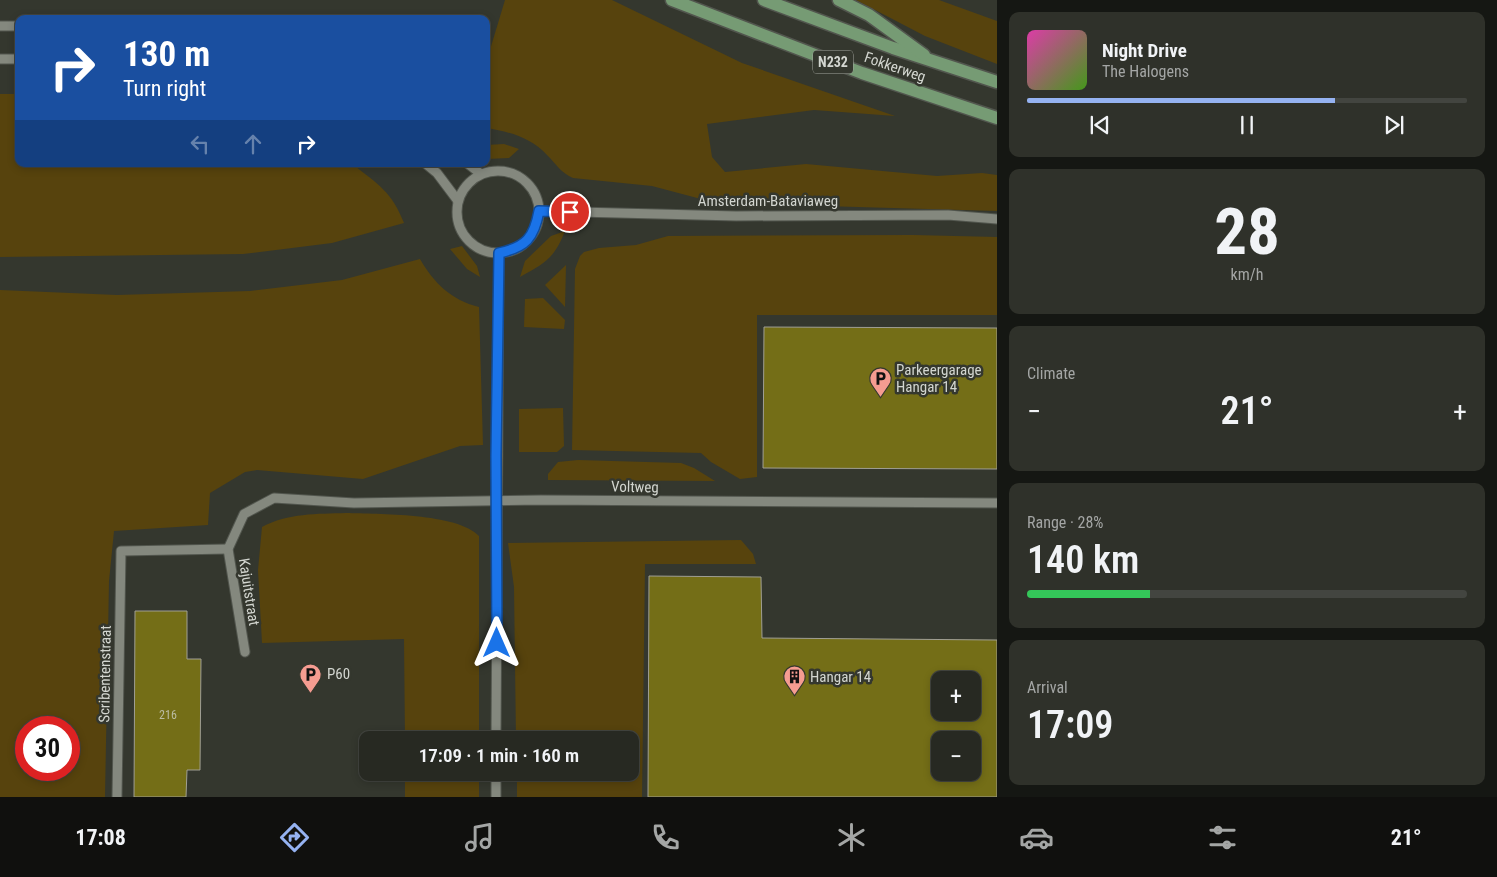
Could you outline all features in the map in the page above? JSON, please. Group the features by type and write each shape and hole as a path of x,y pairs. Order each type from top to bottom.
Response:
{"main road":[{"name":"Fokkerweg","path":"672,0 862,73 997,118"},
{"name":"Fokkerweg","path":"764,0 831,26 997,82"},
{"name":"N232","path":"839,0 869,15 934,62"}],"street":[{"path":"0,26 15,26"},
{"path":"0,59 15,59"},
{"path":"430,167 437,173 458,201"},
{"path":"472,167 480,174"},
{"path":"504,171 515,174 528,183 536,196 539,211 536,227 528,240 515,249 499,253 484,251 471,243 461,231 457,216 458,201 466,185 480,174 504,171"},
{"name":"Amsterdam-Bataviaweg","path":"539,211 736,216 948,215 997,220"},
{"path":"496,731 498,501 496,456 499,253"},
{"name":"Voltweg","path":"274,498 354,503 498,501 997,503"},
{"name":"Kajuitstraat","path":"245,652 228,549 244,514 274,498"},
{"name":"Scribentenstraat","path":"117,797 121,551 228,549"},
{"path":"496,781 496,797"}],"shaded area":[{"path":"505,0 612,0 742,63 895,116 814,110 707,124 712,157 725,172 806,164 937,176 982,173 997,175 997,211 716,203 652,186 573,178 562,171 534,144 503,131 490,129 490,50"},
{"path":"856,0 939,0 997,21 997,64 925,36"},
{"path":"0,94 15,94 15,167 356,167 383,189 399,212 404,223 332,243 243,254 0,257"},
{"path":"504,144 519,149 509,158 490,159 490,145"},
{"path":"565,231 553,254 536,268 520,277 525,261 551,236"},
{"path":"913,235 997,237 997,315 757,315 757,477 740,479 711,462 701,453 572,450 575,269 580,256 584,252 599,248 636,245 668,236"},
{"path":"462,246 477,266 480,277 467,269 450,249"},
{"path":"420,259 431,276 444,289 460,300 479,307 483,445 460,446 363,479 257,470 245,472 210,493 208,525 114,531 109,581 105,797 0,797 0,290 117,295 250,291 342,280"},
{"path":"566,265 565,307 545,285"},
{"path":"543,298 565,320 564,329 524,327 525,299"},
{"path":"563,408 564,446 557,452 519,452 519,409"},
{"path":"578,460 681,463 694,468 715,481 548,480 548,474 558,462"},
{"path":"346,513 416,516 454,523 469,528 479,536 479,731 405,731 404,639 262,643 258,570 262,527 282,519 314,514"},
{"path":"741,540 753,554 756,564 645,564 642,797 517,797 517,781 639,781 639,731 516,731 514,587 508,543"},
{"path":"405,781 479,781 479,797 405,797"}],"building":[{"name":"Parkeergarage Hangar 14","path":"764,327 997,328 997,469 763,468"},
{"name":"Hangar 14","path":"649,576 761,577 762,638 997,640 997,797 648,797"},
{"path":"135,611 187,611 187,659 201,659 200,770 187,770 186,797 134,797"}],"place":[{"name":"Parkeergarage Hangar 14","path":"880,398"},
{"name":"P60","path":"311,693"},
{"name":"Hangar 14","path":"794,696"}],"route":[{"path":"497,643 498,501 496,456 499,253 515,249 528,240 536,227 539,211 570,212"}]}
